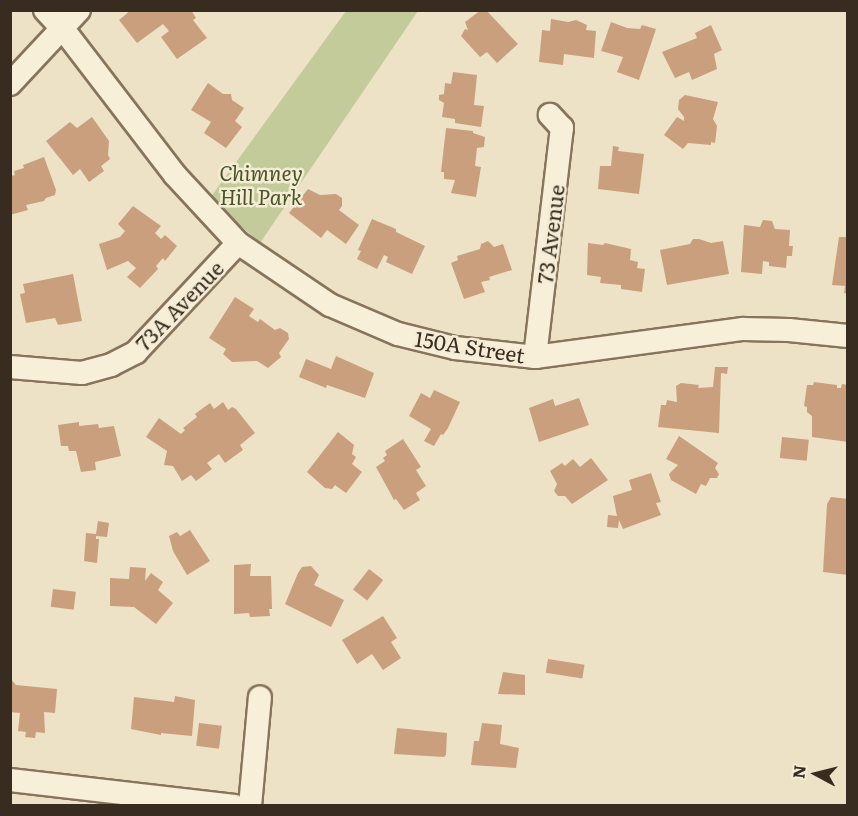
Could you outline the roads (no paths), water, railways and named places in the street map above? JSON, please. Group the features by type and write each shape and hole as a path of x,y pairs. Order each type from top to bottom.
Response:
{"street":[{"name":"150A Street","path":"45,10 63,29 175,175 238,243 330,305 398,334 456,348 535,357 743,329 848,336"},
{"path":"10,84 79,10"},
{"name":"73 Avenue","path":"535,357 562,128 550,115"},
{"name":"73A Avenue","path":"10,367 82,373 111,365 128,356 135,352 238,243"},
{"path":"250,806 260,697"},
{"path":"10,780 48,795 234,806"}],"park label":[{"name":"Chimney Hill Park","path":"261,184"}]}
